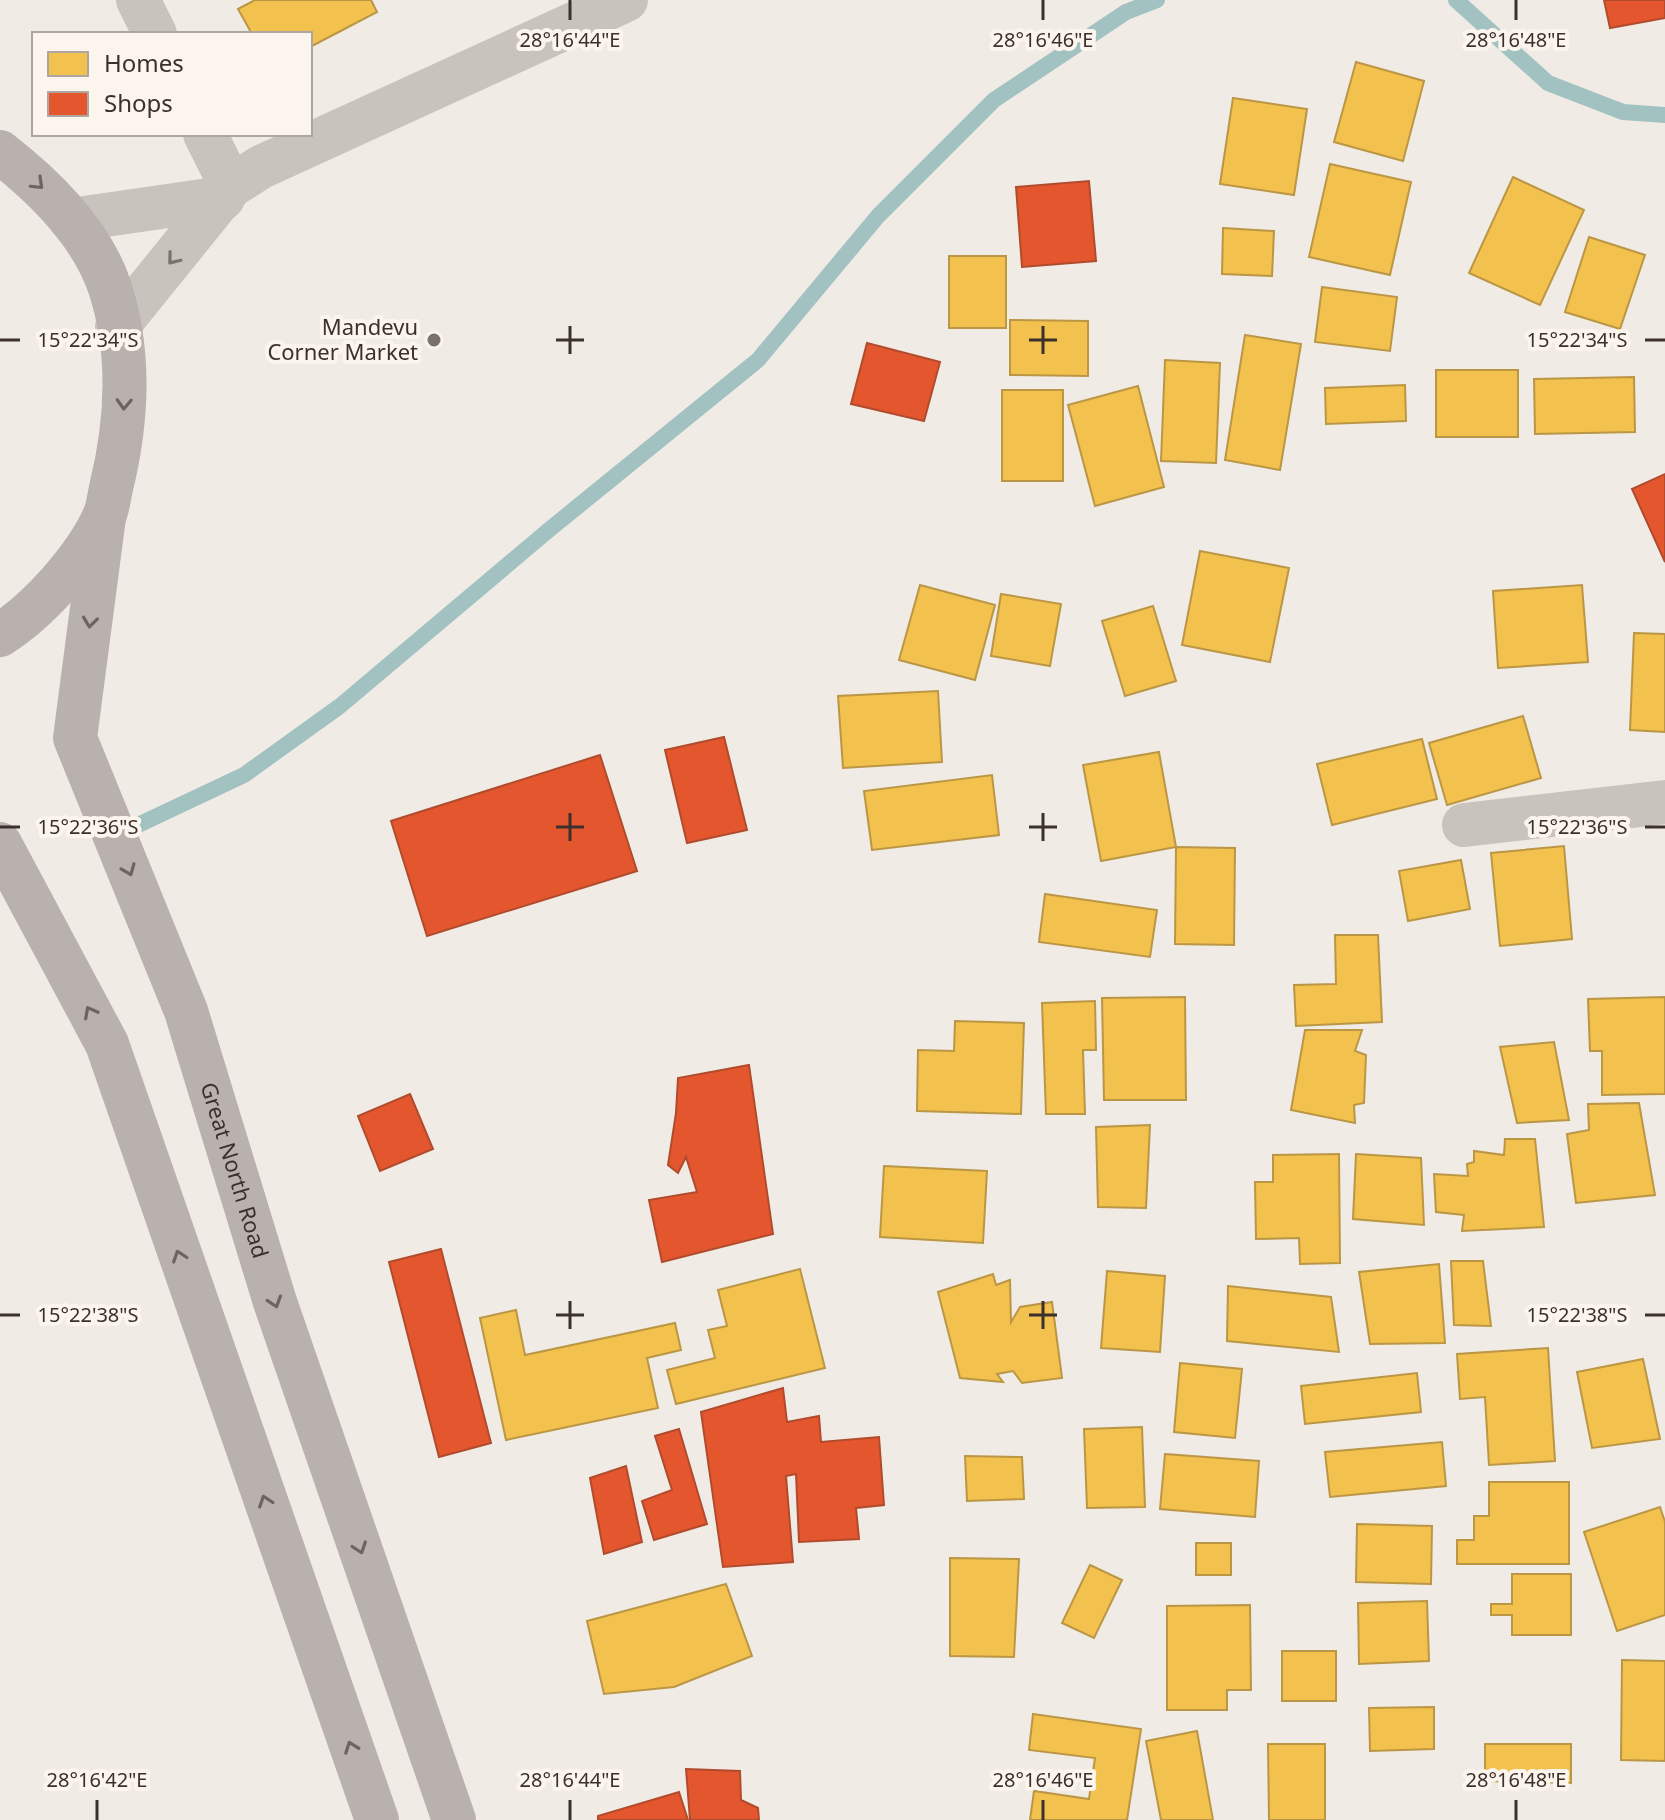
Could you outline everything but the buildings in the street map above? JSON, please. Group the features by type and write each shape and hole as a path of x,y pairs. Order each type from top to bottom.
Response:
{"main road":[{"path":"0,152 45,191 71,220 93,253 110,288 123,364 125,403 122,441 104,517 67,575 19,623 0,635"},
{"name":"Great North Road","path":"104,517 75,738 186,1011 275,1302 454,1820"},
{"path":"0,844 107,1044 377,1820"}],"street":[{"path":"138,0 154,32"},
{"path":"117,327 227,192 261,167 626,0"},
{"path":"206,136 227,192"},
{"path":"71,220 227,192"},
{"path":"1464,825 1665,802"}],"waterway":[{"path":"138,825 244,775 340,706 550,529 758,360 878,216 994,100 1126,12 1157,0"},
{"path":"1456,0 1548,83 1623,112 1665,115"}],"place":[{"name":"Mandevu Corner Market","path":"434,340"}]}
